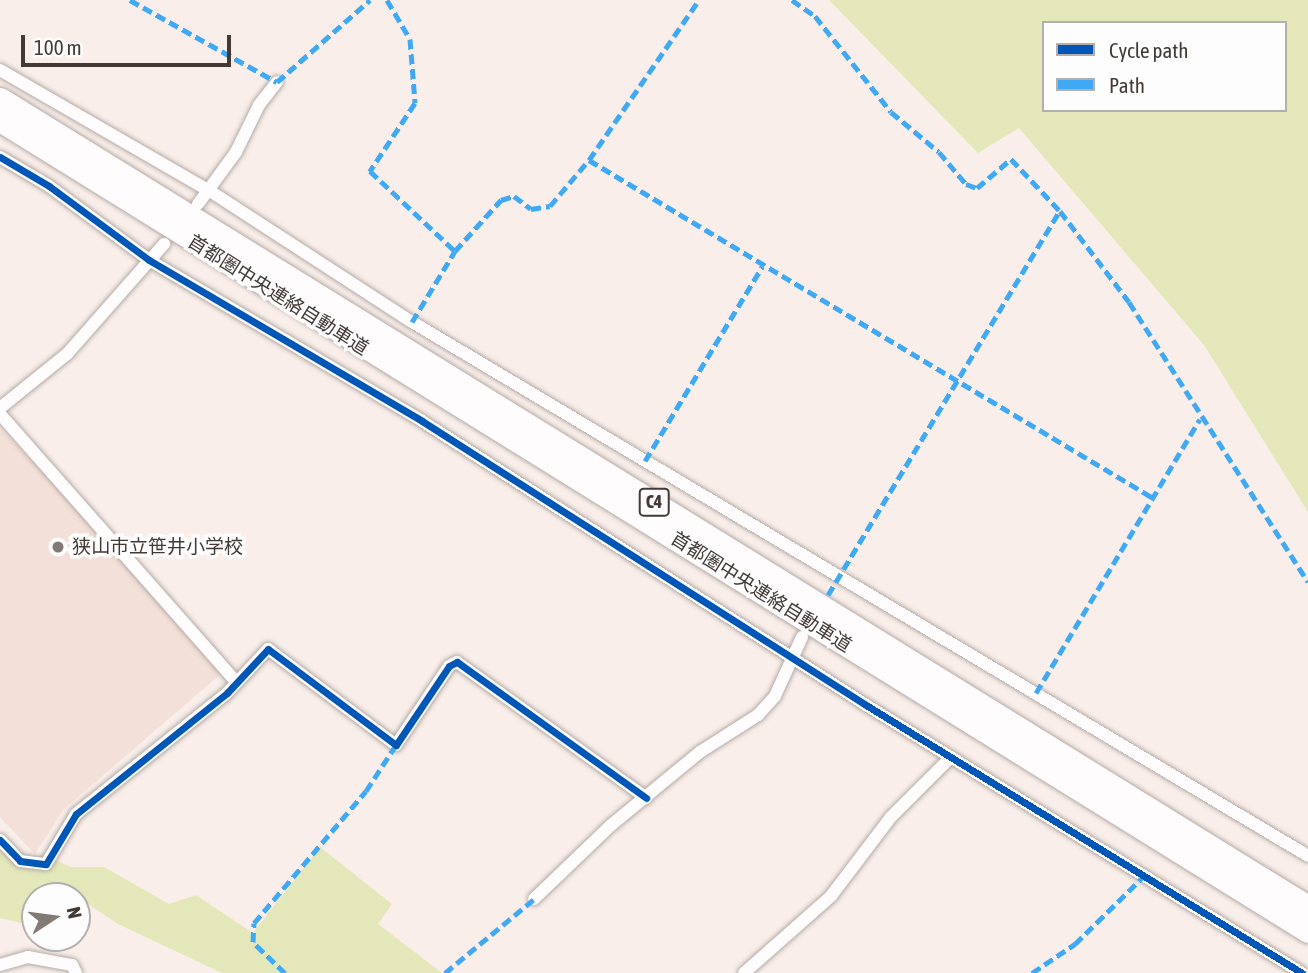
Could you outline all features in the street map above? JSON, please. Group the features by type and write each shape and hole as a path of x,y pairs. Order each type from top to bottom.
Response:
{"highway":[{"name":"首都圏中央連絡自動車道","path":"0,99 1308,907"},
{"name":"首都圏中央連絡自動車道","path":"0,121 1308,931"}],"street":[{"path":"0,70 210,191 412,322 1308,856"},
{"path":"198,204 210,191 278,82"},
{"path":"0,156 49,186 149,260 422,421 951,757 1302,973"},
{"path":"0,408 67,354 164,244"},
{"path":"0,414 236,682"},
{"path":"534,899 646,797 700,752 758,715 775,696 802,637"},
{"path":"0,840 20,861 46,864 76,814 236,682 268,649 396,745 449,666 457,662 646,797"},
{"path":"744,973 831,896 891,817 951,757"},
{"path":"0,965 28,957 57,968 72,965 76,973"}],"shaded area":[{"name":"狭山市立笹井小学校","path":"0,428 230,666 63,810 35,854 0,817"}],"green space":[{"path":"829,0 1308,0 1308,512 1204,345 1019,128 978,153"},
{"path":"0,834 27,861 44,855 71,867 104,867 169,904 196,895 253,933 320,847 392,904 378,924 442,973 222,973 118,924 91,906 91,882 21,882 21,923 0,918"}],"marked path":[{"path":"130,0 277,82 370,0"},
{"path":"387,0 410,39 415,103 370,171 455,251"},
{"path":"412,322 455,251 501,200 514,196 531,209 550,206 589,160 699,0"},
{"path":"792,0 815,16 891,112 939,152 966,184 977,188 1011,159 1060,211 1129,302 1308,582"},
{"path":"589,160 1153,498"},
{"path":"828,595 1060,211"},
{"path":"645,461 762,267"},
{"path":"1036,693 1200,419"},
{"path":"285,973 253,942 254,923 366,791 396,745"},
{"path":"1032,973 1075,944 1143,877"},
{"path":"445,973 534,899"}],"cycle path":[{"path":"0,157 49,186 149,260 422,421 866,705 1302,973"},
{"path":"0,840 20,861 46,864 76,814 227,693 268,649 396,745 449,666 457,662 646,798"}],"place":[{"name":"狭山市立笹井小学校","path":"58,547"}]}
